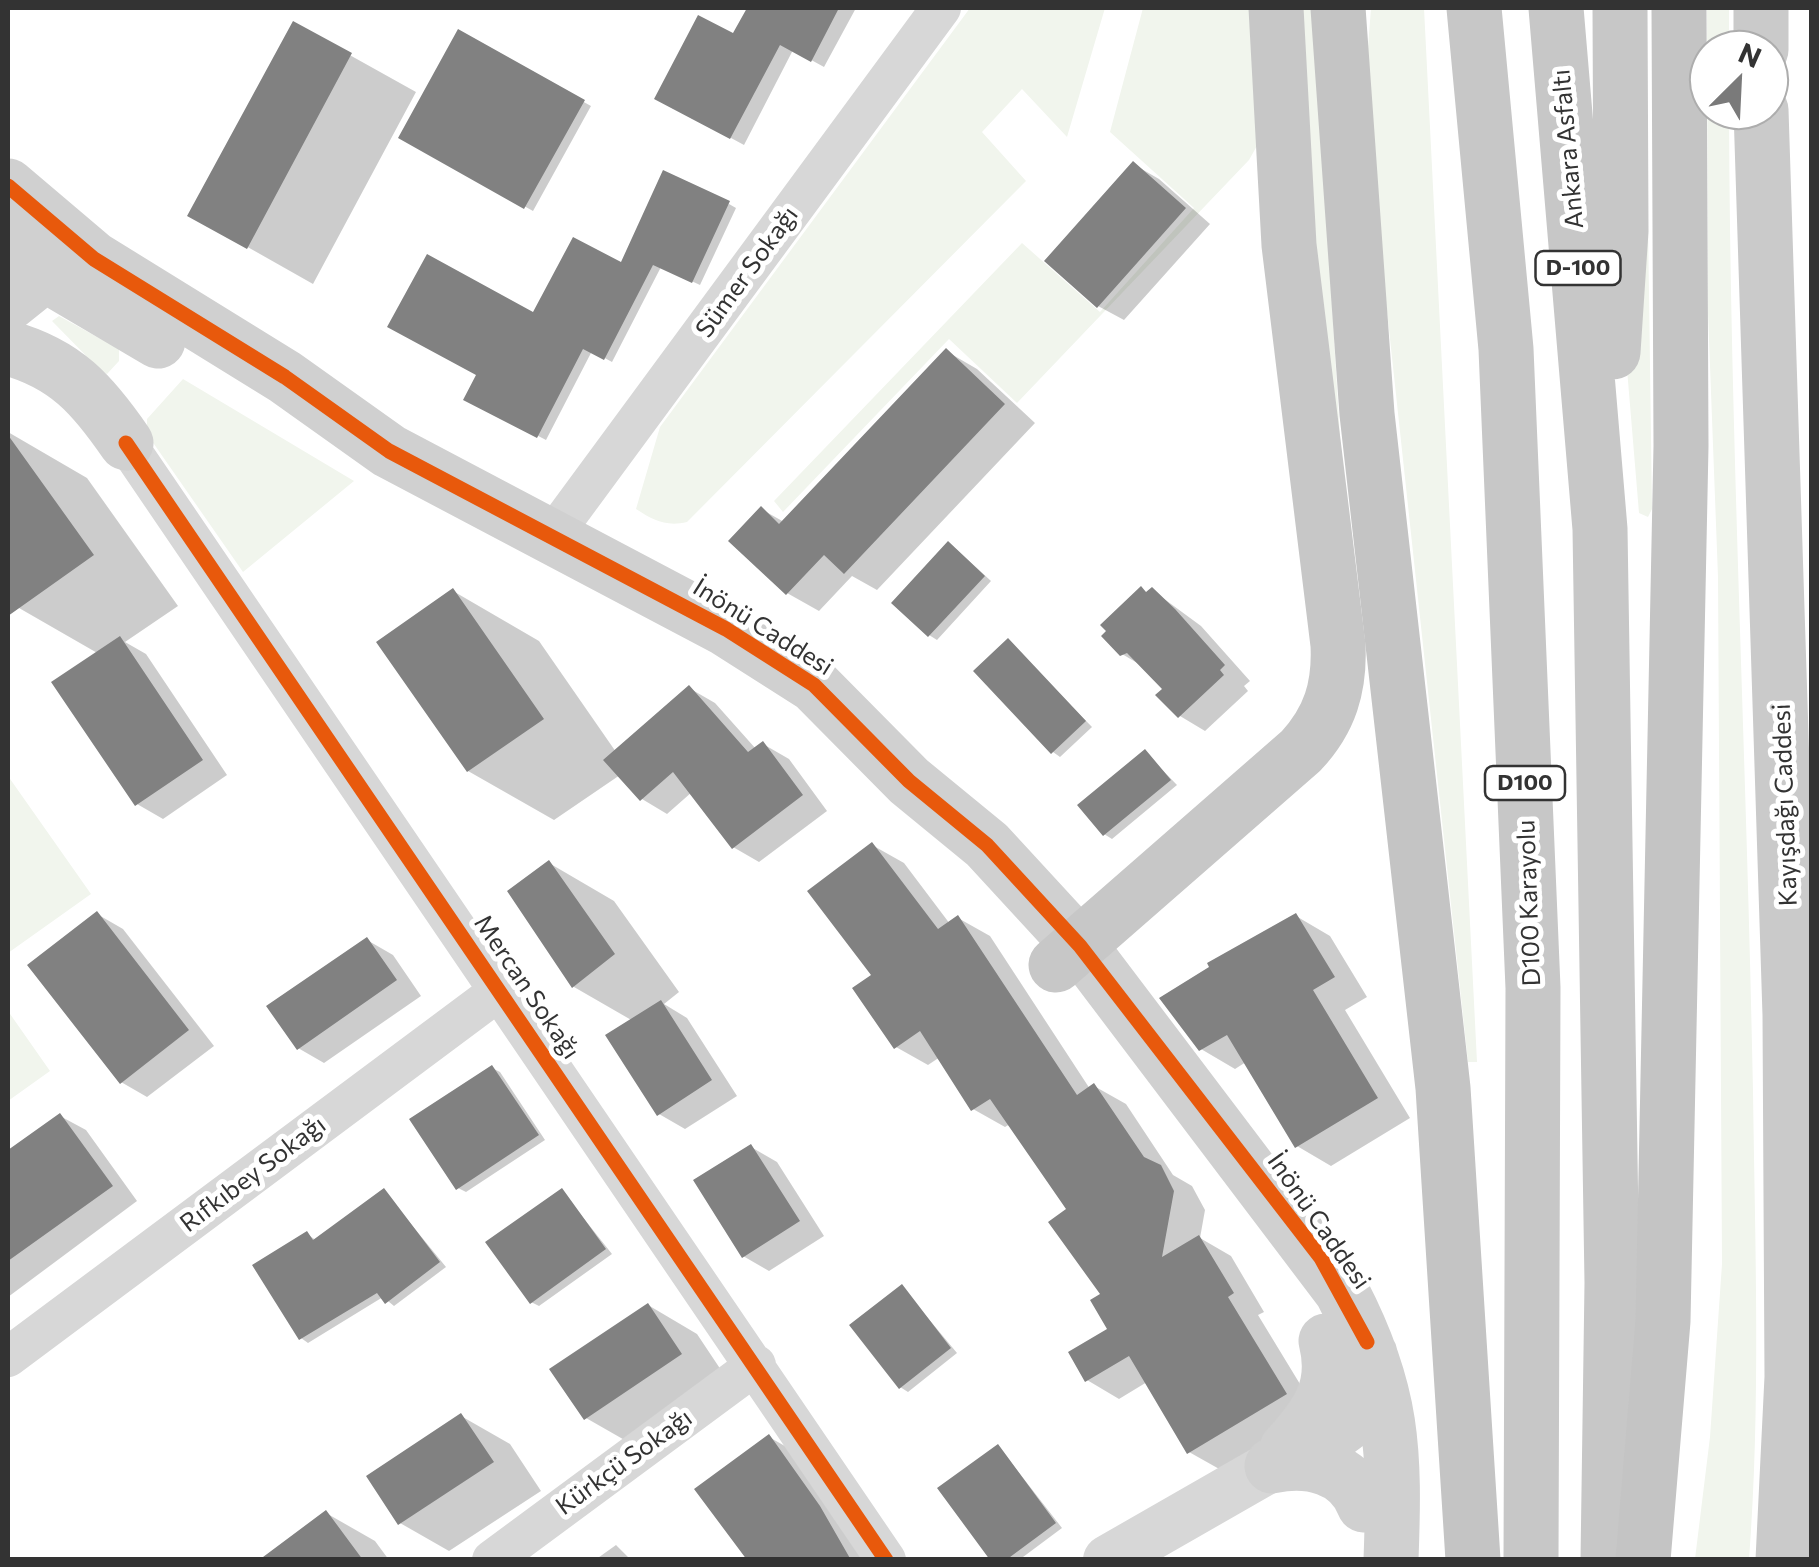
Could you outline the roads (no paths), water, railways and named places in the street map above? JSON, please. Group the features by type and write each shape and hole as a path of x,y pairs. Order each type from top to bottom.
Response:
{"highway":[{"path":"1068,955 1301,751 1321,725 1336,690 1338,645 1289,245 1276,8"},
{"path":"1338,8 1367,414 1443,1088 1472,1560"},
{"name":"D100 Karayolu","path":"1474,8 1506,349 1533,988 1530,1560"},
{"name":"Ankara Asfaltı","path":"1556,8 1600,529"},
{"path":"1608,1560 1612,1282 1600,529 1621,230 1620,8"},
{"path":"1644,1560 1663,1321 1680,446 1679,8"}],"main road":[{"name":"Kayışdağı Caddesi","path":"1762,130 1790,997 1792,1377 1783,1560"},
{"name":"İnönü Caddesi","path":"8,186 45,275 285,377 388,451 552,536 800,674 909,781 987,844 1068,955 1320,1258 1347,1342"},
{"path":"8,233 45,275 204,367 305,418 388,451"},
{"path":"8,348 56,367 84,386 126,444"},
{"path":"126,444 117,409 135,378 159,364 178,361 204,367"},
{"path":"1272,1466 1363,1410 1370,1394 1347,1342"},
{"path":"1272,1466 1318,1413 1332,1369 1347,1342"},
{"path":"1347,1342 1392,1434 1391,1560"},
{"path":"1352,1420 1367,1560"},
{"path":"1272,1466 1304,1462 1328,1468 1354,1487 1364,1504"}],"street":[{"name":"Sümer Sokağı","path":"552,536 941,8"},
{"name":"Mercan Sokağı","path":"126,444 886,1560"},
{"name":"Rıfkıbey Sokağı","path":"8,1357 499,990"},
{"name":"Kürkçü Sokağı","path":"492,1560 756,1365"},
{"path":"1108,1560 1272,1466"}]}
